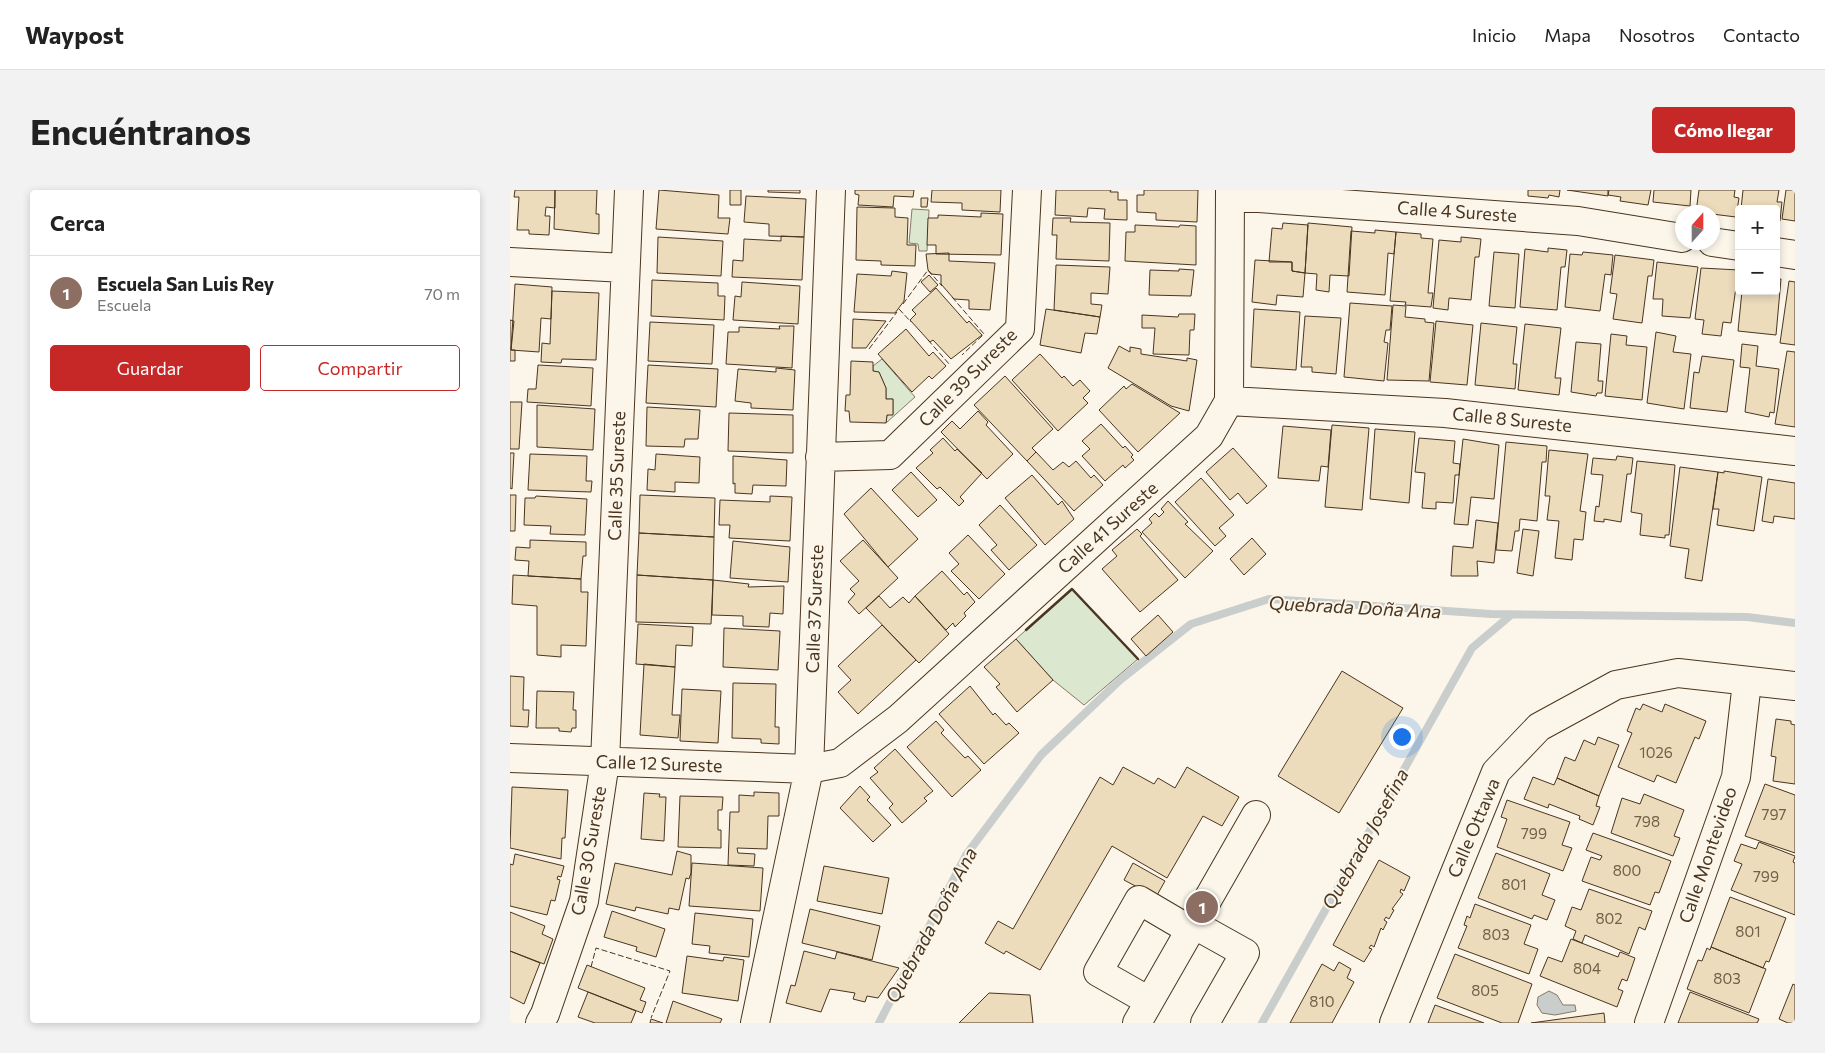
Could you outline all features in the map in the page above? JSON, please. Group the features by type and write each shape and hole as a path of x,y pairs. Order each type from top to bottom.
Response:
{"street":[{"name":"Calle 35 Sureste","path":"605,762 629,190"},
{"name":"Calle 37 Sureste","path":"755,1023 809,769 831,190"},
{"name":"Calle 39 Sureste","path":"820,457 890,455 1020,330 1028,190"},
{"name":"Calle 4 Sureste","path":"1230,193 1578,221 1675,237"},
{"name":"Calle 41 Sureste","path":"809,769 840,763 898,718 1209,436 1229,401 1230,193"},
{"path":"1720,243 1735,245"},
{"path":"1780,253 1795,255"},
{"path":"510,262 625,268"},
{"name":"Calle 8 Sureste","path":"1229,401 1445,413 1795,451"},
{"name":"Calle Ottawa","path":"1394,1023 1496,772 1539,727 1616,685 1678,673 1795,686"},
{"name":"Calle Montevideo","path":"1649,1023 1736,777 1747,682"},
{"name":"Calle 12 Sureste","path":"510,758 809,769"},
{"name":"Calle 30 Sureste","path":"540,1023 545,1014 584,901 605,762"},
{"path":"1205,1023 1245,953 1192,927 1139,900 1098,972 1143,1012 1192,927 1256,816"}],"green space":[{"path":"912,209 929,210 927,251 919,251 918,244 909,243"},
{"path":"882,359 915,397 886,423 887,415 893,414 893,399 886,399 886,388 879,372 873,371 873,366"},
{"path":"1072,589 1138,659 1084,705 1053,680 1016,639"}],"shaded area":[{"path":"1549,991 1557,995 1563,1005 1575,1005 1576,1011 1555,1015 1542,1013 1537,1005 1538,997"}],"building":[{"path":"515,190 555,190 555,208 546,207 545,216 550,216 549,235 529,234 529,230 517,230 519,197 514,197"},
{"path":"555,190 597,190 596,214 599,214 599,234 554,229"},
{"path":"659,190 719,195 718,218 730,218 728,234 656,229"},
{"path":"730,190 741,190 741,205 730,205"},
{"path":"768,190 800,190 800,193 768,192"},
{"path":"855,190 914,190 913,197 894,196 893,207 858,205 859,195 855,194"},
{"path":"932,190 1001,190 1000,212 962,210 962,203 931,202"},
{"path":"1056,190 1111,190 1110,192 1118,192 1118,200 1127,200 1127,220 1104,219 1105,209 1088,208 1087,217 1055,215"},
{"path":"1144,190 1198,190 1197,222 1156,220 1156,213 1137,212 1137,195 1144,195"},
{"path":"1528,190 1560,190 1559,197 1549,195 1548,198 1528,196"},
{"path":"1567,190 1608,190 1608,196"},
{"path":"1609,190 1651,190 1648,205 1620,201 1621,197 1608,195"},
{"path":"1654,190 1691,190 1690,205 1653,202"},
{"path":"1699,190 1735,190 1734,197 1739,198 1738,205 1735,205 1735,217 1720,215 1720,205 1697,205"},
{"path":"1743,190 1779,190 1777,202 1782,202 1780,221 1780,205 1741,205"},
{"path":"1786,190 1795,190 1795,221 1782,219"},
{"path":"746,196 806,199 804,237 769,236 769,224 744,222"},
{"path":"921,198 928,198 927,207 921,207"},
{"path":"857,207 895,208 895,217 908,218 907,245 916,245 915,266 881,265 881,261 856,260"},
{"path":"981,213 1003,214 1001,255 936,254 936,245 927,245 928,218 938,218 938,215 981,217"},
{"path":"1053,218 1071,218 1070,222 1110,223 1109,261 1056,259 1057,235 1052,235"},
{"path":"1283,223 1308,225 1305,273 1292,271 1292,262 1269,262 1272,228 1282,229"},
{"path":"1308,223 1352,227 1349,276 1330,275 1329,292 1316,290 1317,274 1305,273"},
{"path":"1135,225 1196,226 1196,265 1125,261 1126,232 1135,232"},
{"path":"1375,230 1396,232 1394,254 1388,253 1385,295 1347,292 1351,231 1375,233"},
{"path":"1396,232 1421,234 1421,238 1433,239 1428,293 1433,293 1431,307 1405,305 1406,302 1390,301"},
{"path":"781,236 804,237 802,280 732,277 733,260 743,261 744,239 781,241"},
{"path":"658,237 723,241 721,276 657,273"},
{"path":"1461,237 1481,239 1479,257 1475,257 1471,300 1449,298 1448,310 1433,308 1439,240 1461,242"},
{"path":"1548,248 1567,250 1565,267 1561,267 1557,310 1520,307 1525,249 1548,252"},
{"path":"1494,252 1519,254 1515,308 1489,306"},
{"path":"1583,252 1613,255 1611,275 1605,274 1600,311 1565,307 1570,254 1582,255"},
{"path":"949,253 949,261 995,263 990,310 969,309 969,300 954,299 941,284 941,275 931,274 928,270 926,254"},
{"path":"1615,255 1654,260 1652,276 1648,276 1642,323 1613,319 1617,294 1610,293"},
{"path":"1255,260 1292,262 1292,271 1305,273 1303,297 1277,295 1276,305 1252,302"},
{"path":"1657,262 1698,267 1690,318 1662,316 1663,299 1653,299"},
{"path":"1056,265 1110,267 1108,294 1091,293 1091,304 1102,305 1100,317 1054,310"},
{"path":"1701,268 1735,270 1735,294 1731,323 1723,322 1721,336 1702,334 1704,320 1695,319"},
{"path":"1179,269 1194,270 1191,296 1149,295 1150,270 1179,271"},
{"path":"892,271 907,273 904,301 895,313 854,312 857,274 891,276"},
{"path":"929,275 938,285 930,292 921,282"},
{"path":"652,280 718,283 718,296 725,296 724,320 651,316"},
{"path":"1789,281 1795,282 1795,345 1780,343"},
{"path":"742,282 800,286 798,324 733,320 735,296 741,297"},
{"path":"515,284 552,287 551,319 541,318 539,352 511,350"},
{"path":"936,288 967,323 969,321 982,335 951,359 933,340 930,342 910,320 916,314 912,310"},
{"path":"552,291 599,293 596,360 562,359 561,363 541,362 542,343 550,344"},
{"path":"1742,295 1780,295 1776,335 1738,331"},
{"path":"1350,303 1392,306 1390,330 1386,330 1384,342 1388,343 1384,381 1344,377"},
{"path":"1393,305 1406,306 1405,317 1425,319 1425,322 1434,323 1429,381 1387,380"},
{"path":"1046,309 1100,317 1097,334 1085,333 1081,353 1040,345"},
{"path":"1254,309 1300,312 1296,370 1251,367"},
{"path":"1179,314 1195,314 1194,330 1190,330 1189,355 1153,354 1155,328 1142,328 1142,315 1178,317"},
{"path":"1305,316 1341,318 1336,374 1312,372 1312,367 1301,367"},
{"path":"853,319 886,321 866,348 852,348"},
{"path":"510,320 514,321 511,350 515,350 515,361 510,361"},
{"path":"1436,321 1473,325 1467,385 1430,382"},
{"path":"650,322 714,325 712,364 648,361"},
{"path":"1481,323 1517,327 1513,364 1517,364 1515,389 1475,385"},
{"path":"1525,324 1561,328 1555,378 1561,378 1559,395 1518,390"},
{"path":"779,326 794,326 792,368 726,364 728,332 739,332 739,327 780,329"},
{"path":"906,329 929,356 933,352 946,366 932,379 929,376 912,392 878,354"},
{"path":"1656,332 1676,336 1673,352 1691,354 1684,409 1647,403"},
{"path":"1611,334 1627,336 1626,345 1647,347 1642,400 1605,396"},
{"path":"1576,342 1601,344 1598,381 1603,381 1602,393 1597,393 1596,396 1571,392"},
{"path":"1742,344 1758,346 1756,366 1779,369 1774,413 1770,412 1769,417 1745,412 1750,368 1740,367"},
{"path":"1119,346 1130,352 1130,347 1141,349 1141,354 1187,361 1187,358 1197,360 1189,411 1171,406 1108,368"},
{"path":"1787,351 1795,352 1795,427 1775,424"},
{"path":"1040,354 1062,378 1064,376 1073,386 1080,380 1090,391 1083,398 1088,403 1058,431 1012,380"},
{"path":"1702,356 1734,360 1727,412 1690,408 1694,372 1699,373"},
{"path":"851,361 873,362 873,371 879,372 886,388 886,399 893,399 893,415 887,415 886,423 850,422 849,411 845,411 846,395 850,395"},
{"path":"538,365 593,368 591,406 527,402 528,389 536,389"},
{"path":"648,365 718,369 716,407 646,403"},
{"path":"776,368 795,370 793,410 751,408 751,403 735,401 738,369 776,372"},
{"path":"1005,376 1053,429 1032,448 1036,452 1027,461 974,405"},
{"path":"1132,384 1180,413 1138,452 1099,410 1124,386 1126,389"},
{"path":"510,402 522,402 519,449 510,449"},
{"path":"537,405 595,409 593,450 537,447"},
{"path":"647,407 700,410 698,439 685,439 684,447 646,446"},
{"path":"978,411 988,422 986,425 1013,454 987,479 941,432 952,421 960,429"},
{"path":"729,413 793,415 793,453 728,451"},
{"path":"1101,424 1123,448 1125,446 1133,455 1131,457 1134,460 1125,468 1123,465 1105,481 1082,456 1090,449 1082,441"},
{"path":"1332,425 1369,428 1362,510 1325,507"},
{"path":"1283,426 1331,430 1328,467 1321,466 1319,481 1278,478"},
{"path":"1375,429 1415,432 1409,503 1370,499"},
{"path":"943,438 955,451 957,449 982,473 960,497 964,501 959,506 940,487 937,489 916,468 933,453 930,450"},
{"path":"1419,438 1455,441 1453,463 1460,464 1459,475 1455,475 1453,503 1436,502 1436,509 1422,508 1425,473 1415,472"},
{"path":"1463,439 1499,445 1494,499 1471,497 1468,525 1454,524"},
{"path":"1506,442 1547,446 1546,462 1542,462 1537,521 1520,519 1519,531 1515,531 1512,551 1496,550"},
{"path":"1233,448 1267,486 1247,504 1238,493 1230,500 1206,472"},
{"path":"1549,450 1588,454 1580,511 1586,512 1583,540 1574,539 1572,560 1555,558 1559,521 1547,520 1550,496 1545,496"},
{"path":"1036,452 1053,470 1063,462 1069,467 1076,461 1091,478 1094,475 1103,485 1074,511 1027,461"},
{"path":"510,453 514,453 512,489 510,488"},
{"path":"530,454 587,456 586,481 592,481 591,492 528,490"},
{"path":"656,454 700,457 699,483 675,482 675,492 647,490 648,469 655,470"},
{"path":"733,456 787,460 786,486 753,485 752,494 735,493 735,483 733,484"},
{"path":"1617,456 1633,458 1631,474 1627,474 1621,522 1604,519 1604,522 1594,521 1596,506 1599,507 1603,475 1591,474 1593,458 1616,460"},
{"path":"1637,461 1675,465 1669,535 1665,535 1665,538 1640,535 1642,514 1631,512"},
{"path":"1680,467 1718,472 1702,581 1685,578 1689,549 1670,546"},
{"path":"1724,471 1762,477 1754,531 1717,525 1719,509 1713,509 1718,472 1724,473"},
{"path":"911,472 937,500 918,517 892,490"},
{"path":"1032,475 1058,505 1062,501 1074,519 1045,545 1005,498"},
{"path":"1201,478 1234,515 1219,528 1226,536 1215,546 1175,502"},
{"path":"1768,479 1795,483 1795,519 1774,516 1773,523 1762,521"},
{"path":"871,488 918,539 888,567 844,514"},
{"path":"510,495 516,495 515,531 510,531"},
{"path":"640,495 715,498 714,537 639,533"},
{"path":"536,496 587,499 585,535 550,534 551,526 524,525 525,498 535,498"},
{"path":"770,496 792,497 790,541 729,538 730,525 719,525 720,500 770,502"},
{"path":"1168,501 1188,522 1185,524 1213,551 1185,578 1142,532 1152,523 1149,519 1155,513 1159,517 1164,512 1161,509"},
{"path":"1000,505 1037,545 1009,570 991,550 997,545 979,525"},
{"path":"1476,520 1498,523 1494,563 1477,561 1478,576 1451,576 1453,546 1473,548"},
{"path":"1137,529 1142,534 1140,536 1178,580 1140,612 1102,569 1117,556 1112,550"},
{"path":"1523,529 1539,531 1533,576 1517,573"},
{"path":"639,533 714,537 713,580 637,575"},
{"path":"968,535 1005,574 979,599 951,571 959,564 949,553"},
{"path":"1252,538 1266,554 1244,575 1230,559"},
{"path":"530,540 586,542 586,556 583,556 581,579 528,576 529,561 515,560 516,547 530,548"},
{"path":"863,540 898,578 859,614 848,602 855,594 850,589 859,581 840,561"},
{"path":"733,541 790,547 788,582 730,578"},
{"path":"942,571 964,595 967,592 975,602 964,613 966,616 955,627 953,623 946,630 915,596"},
{"path":"513,575 581,579 581,592 588,592 586,646 561,645 561,657 537,655 537,606 512,604"},
{"path":"637,575 713,580 711,624 636,622"},
{"path":"713,580 749,584 748,587 784,586 783,614 770,613 769,627 743,626 743,616 712,615"},
{"path":"879,596 890,608 903,597 909,603 915,596 949,634 919,663 866,608"},
{"path":"1158,615 1173,632 1146,656 1131,639"},
{"path":"638,624 693,627 692,646 676,645 675,667 636,664"},
{"path":"882,625 916,660 858,714 838,692 851,680 838,666"},
{"path":"724,628 780,631 778,670 723,667"},
{"path":"1016,639 1053,680 1017,712 996,687 1000,684 984,667"},
{"path":"644,664 675,667 672,715 680,715 678,738 640,735"},
{"path":"1342,671 1403,708 1339,813 1278,776"},
{"path":"510,676 524,677 523,710 529,710 528,727 510,726"},
{"path":"733,683 776,684 775,727 779,727 779,744 761,743 761,739 732,738"},
{"path":"970,686 993,715 995,713 1006,725 1009,723 1019,733 984,764 939,714"},
{"path":"682,689 721,691 718,743 680,741"},
{"path":"537,691 574,692 573,710 576,710 576,728 572,728 571,732 559,731 559,728 536,728"},
{"path":"1643,704 1662,712 1665,704 1706,721 1699,739 1695,737 1676,783 1657,775 1654,782 1618,767 1632,733 1627,731 1636,708 1640,710"},
{"path":"1776,719 1791,721 1791,724 1795,725 1795,784 1773,781 1776,757 1771,756"},
{"path":"936,721 944,730 941,733 965,758 968,756 981,770 952,797 907,747"},
{"path":"1598,737 1619,745 1599,796 1557,778 1565,757 1575,761 1584,740 1595,745"},
{"path":"895,749 933,791 924,798 927,801 902,823 889,808 893,804 870,778 878,772 874,768"},
{"path":"1123,767 1154,784 1158,778 1175,788 1187,767 1239,797 1222,826 1203,816 1167,878 1112,846 1040,970 1006,951 1004,954 985,943 998,921 1013,929 1100,777 1113,785"},
{"path":"1533,777 1554,785 1557,778 1599,796 1596,806 1600,807 1593,825 1579,819 1580,816 1549,804 1548,808 1524,799"},
{"path":"1765,784 1795,795 1795,853 1745,836"},
{"path":"860,786 870,797 867,800 891,825 873,842 840,808"},
{"path":"512,787 568,790 565,838 562,838 561,859 510,848"},
{"path":"754,792 779,793 779,816 768,816 767,849 737,848 738,853 755,854 754,866 728,865 730,812 739,812 739,795 754,796"},
{"path":"644,793 660,794 659,797 666,797 664,841 641,839"},
{"path":"1644,794 1684,810 1674,836 1680,838 1673,856 1611,833 1622,798 1640,804"},
{"path":"680,796 723,797 722,810 718,810 718,830 721,830 721,848 678,847"},
{"path":"1507,800 1570,822 1562,845 1572,848 1563,871 1497,847 1507,819 1501,817"},
{"path":"1593,833 1671,861 1659,893 1655,892 1650,905 1582,881 1591,857 1600,860 1602,856 1586,850"},
{"path":"1759,842 1795,856 1793,862 1795,863 1795,915 1731,890 1742,864 1734,861 1741,844 1756,849"},
{"path":"677,851 691,855 691,873 689,879 686,878 679,910 669,908 668,914 636,907 635,911 606,904 615,863 672,875"},
{"path":"1496,853 1550,874 1542,895 1555,900 1547,920 1534,915 1532,919 1478,898"},
{"path":"515,854 564,866 561,877 558,876 557,879 560,880 555,901 551,900 547,915 510,906 510,864 513,865"},
{"path":"1379,860 1410,877 1404,891 1401,889 1400,892 1403,894 1392,909 1394,910 1389,919 1386,917 1384,920 1387,922 1383,930 1381,928 1374,947 1371,945 1369,948 1372,949 1364,962 1333,945"},
{"path":"692,863 763,868 760,911 689,906"},
{"path":"1133,863 1165,881 1156,897 1124,880"},
{"path":"824,866 889,878 882,914 817,901"},
{"path":"1589,889 1652,911 1645,930 1639,927 1629,954 1585,935 1582,943 1573,939 1576,931 1565,926 1572,907 1581,910"},
{"path":"1730,897 1786,918 1769,962 1766,961 1763,968 1711,947"},
{"path":"1475,904 1531,925 1524,944 1538,949 1529,974 1458,948 1467,926 1464,925 1467,916 1470,918"},
{"path":"810,909 880,926 872,960 802,943"},
{"path":"612,911 665,929 656,957 636,951 637,947 604,937"},
{"path":"510,912 545,926 542,934 553,939 544,964 510,951"},
{"path":"695,913 753,919 749,957 709,953 710,946 692,944"},
{"path":"1571,939 1618,957 1620,952 1635,958 1627,981 1622,979 1618,989 1623,991 1617,1007 1540,976 1548,957 1562,962"},
{"path":"1711,947 1766,969 1749,1013 1687,989 1698,960 1702,961 1707,948 1710,950"},
{"path":"510,951 540,963 524,1004 510,997"},
{"path":"804,951 835,959 837,952 899,968 878,998 867,996 865,1002 853,999 855,993 830,989 821,1012 786,1003 791,985 795,986"},
{"path":"1455,954 1532,984 1518,1023 1502,1023 1437,998"},
{"path":"687,956 723,961 724,957 744,960 738,1001 682,993"},
{"path":"1339,962 1351,969 1347,978 1354,982 1332,1023 1290,1023 1322,964 1334,971"},
{"path":"587,965 645,988 640,1000 646,1002 642,1013 578,988"},
{"path":"1793,984 1795,985 1795,1023 1788,1023 1779,1019"},
{"path":"588,992 636,1011 631,1023 595,1023 578,1017"},
{"path":"1690,992 1759,1019 1757,1023 1678,1023"},
{"path":"989,993 1030,995 1033,1023 959,1023"},
{"path":"673,1001 722,1019 720,1023 666,1023"},
{"path":"1435,1005 1484,1023 1428,1023"},
{"path":"1604,1013 1605,1023 1531,1023"},
{"path":"651,1019 663,1023 650,1023"}],"waterway":[{"name":"Quebrada Doña Ana","path":"879,1023 966,855 1041,755 1120,680 1191,624 1269,599 1491,614 1747,617 1795,623"},
{"name":"Quebrada Josefina","path":"1262,1023 1472,648 1511,615"}],"fence":[{"path":"903,304 928,270 942,286"},
{"path":"952,297 984,334 962,355"},
{"path":"899,309 911,322"},
{"path":"869,349 897,312"},
{"path":"928,340 950,365"},
{"path":"591,967 596,948 670,971 651,1018"}],"wall":[{"path":"1026,630 1072,589 1138,659"}],"place":[{"name":"Escuela San Luis Rey","path":"1202,907"}]}
